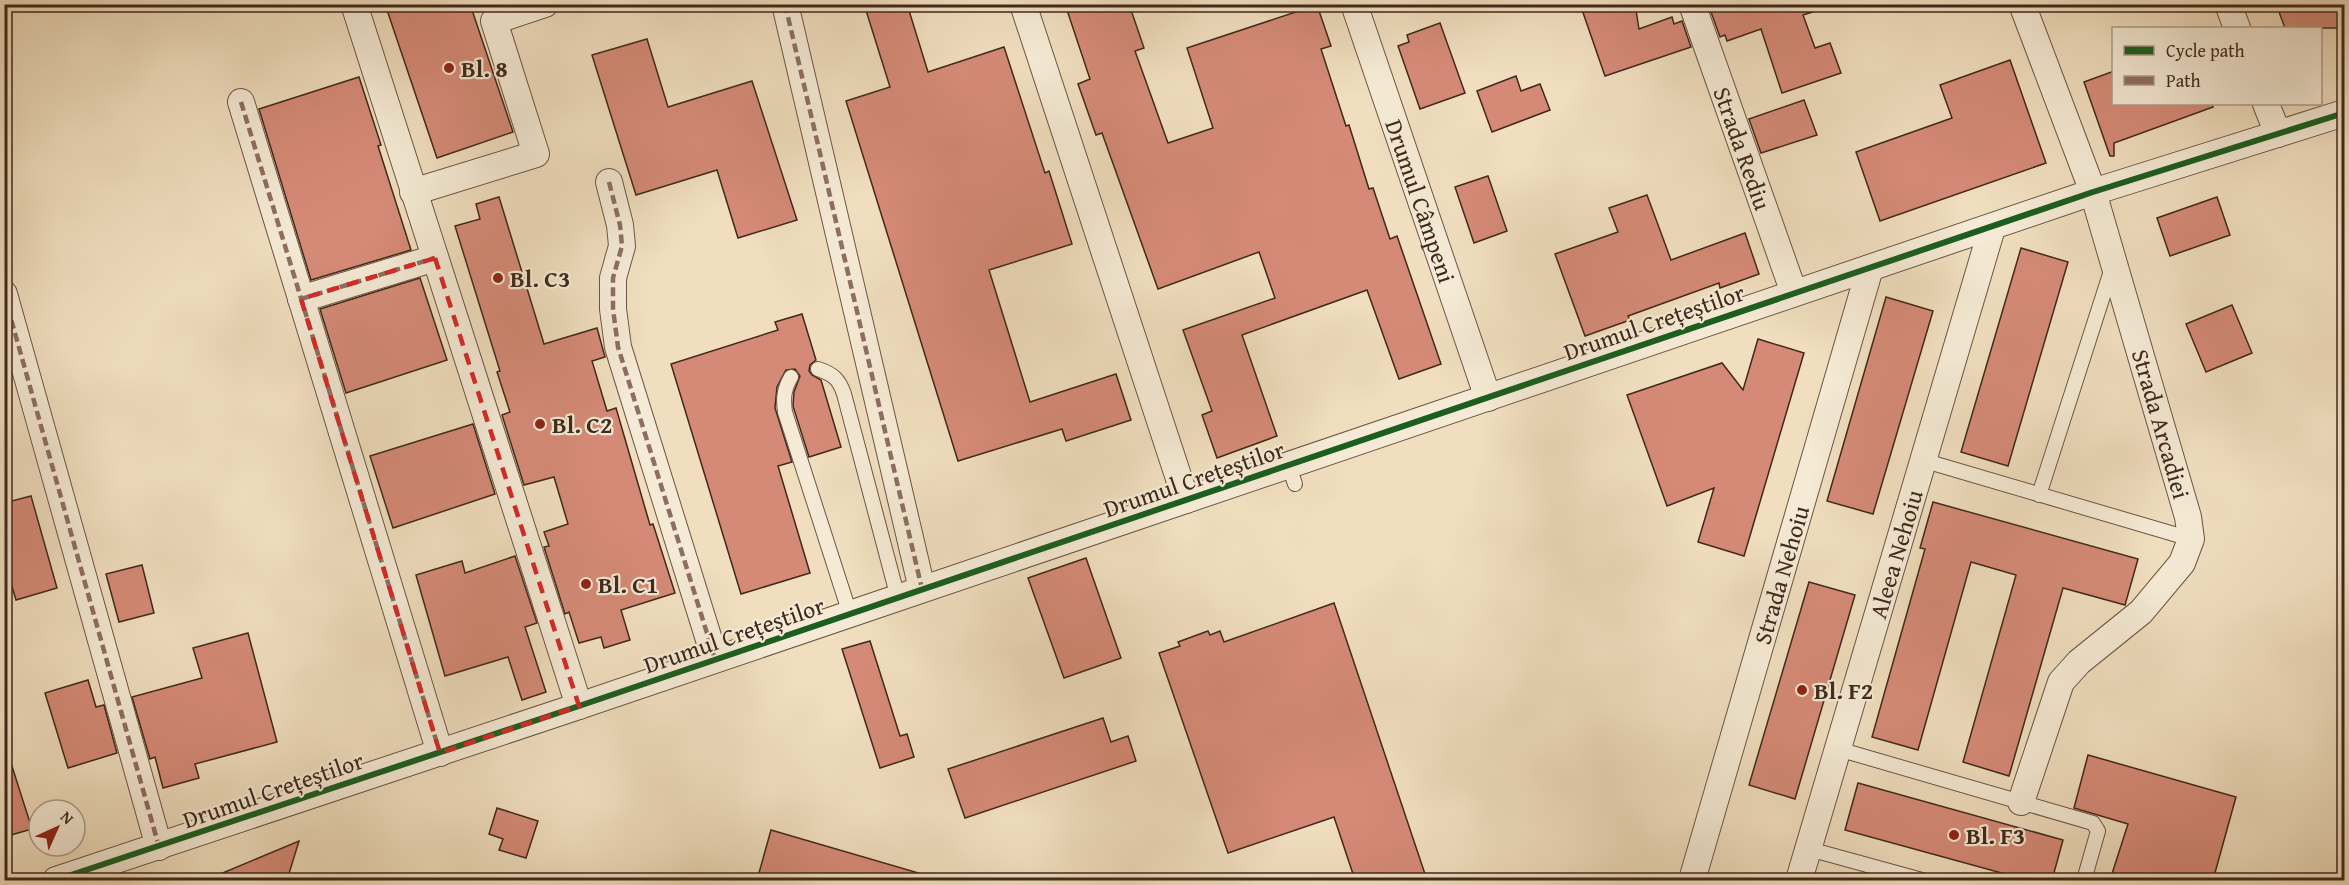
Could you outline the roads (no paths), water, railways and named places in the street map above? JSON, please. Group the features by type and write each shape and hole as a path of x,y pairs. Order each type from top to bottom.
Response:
{"street":[{"path":"354,4 579,706"},
{"path":"413,192 536,154 494,21 545,4"},
{"path":"785,4 922,590"},
{"name":"Drumul Crețeștilor","path":"1023,4 1186,500"},
{"name":"Drumul Câmpeni","path":"1354,4 1488,398"},
{"name":"Strada Rediu","path":"1692,4 1794,293"},
{"name":"Strada Arcadiei","path":"2022,4 2093,192 2188,517 2191,539"},
{"path":"2228,4 2237,27"},
{"path":"241,102 440,753"},
{"path":"2266,105 2278,134"},
{"name":"Drumul Crețeștilor","path":"56,880 440,753 1186,500 1292,475 1488,398 2093,192 2344,113"},
{"path":"609,182 620,225 622,246 613,278 613,309 618,347 715,659"},
{"name":"Aleea Nehoiu","path":"1799,880 1992,228"},
{"path":"301,299 435,258"},
{"name":"Strada Nehoiu","path":"1692,880 1870,268"},
{"path":"4,294 159,847"},
{"path":"2021,802 2061,682 2079,662 2141,612 2182,563 2191,539"}],"lane":[{"path":"2039,495 2114,263"},
{"path":"818,369 831,373 839,381 844,394 898,598"},
{"path":"791,377 785,387 783,400 785,412 850,614"},
{"path":"1922,460 2191,539"},
{"path":"1838,749 2093,823 2098,831 2084,880"},
{"path":"1809,849 1922,880"}],"place":[{"name":"Bl. 8","path":"449,68"},
{"name":"Bl. C3","path":"498,278"},
{"name":"Bl. C2","path":"540,424"},
{"name":"Bl. C1","path":"586,584"},
{"name":"Bl. F2","path":"1802,690"},
{"name":"Bl. F3","path":"1954,835"}]}
